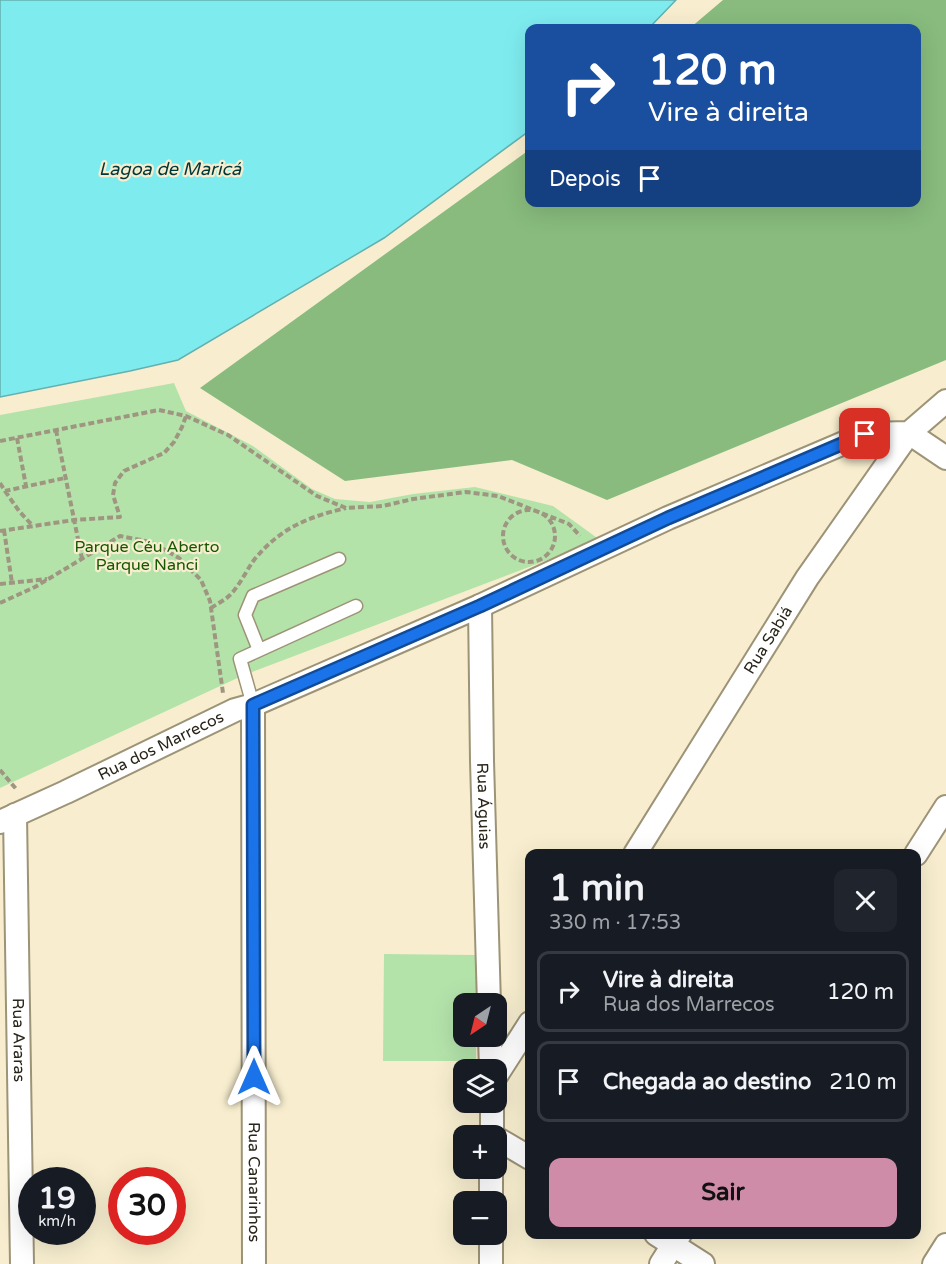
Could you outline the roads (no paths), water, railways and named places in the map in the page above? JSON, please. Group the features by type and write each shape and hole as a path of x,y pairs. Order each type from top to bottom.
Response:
{"street":[{"path":"946,401 909,433 946,458"},
{"name":"Rua dos Marrecos","path":"8,819 225,714 253,705 480,606 668,518 865,434 909,433"},
{"name":"Rua Sabiá","path":"638,849 807,578 909,433"},
{"name":"Rua Águias","path":"480,606 489,993"},
{"name":"Rua Canarinhos","path":"253,705 254,1264"},
{"path":"919,849 946,807"},
{"name":"Rua Araras","path":"8,819 22,1264"},
{"path":"507,1059 525,1031"},
{"path":"507,1144 525,1155"},
{"path":"661,1264 670,1239"},
{"path":"671,1239 703,1264"},
{"path":"490,1264 491,1245"},
{"path":"934,1264 946,1245"}],"lane":[{"path":"259,650 245,615 253,596 339,558"},
{"path":"253,705 240,659 356,606"}],"water":[{"name":"Lagoa de Maricá","path":"0,0 676,0 653,24 525,24 525,134 384,238 178,360 0,397"}],"park label":[{"name":"Parque Céu Aberto Parque Nanci","path":"147,556"}]}
